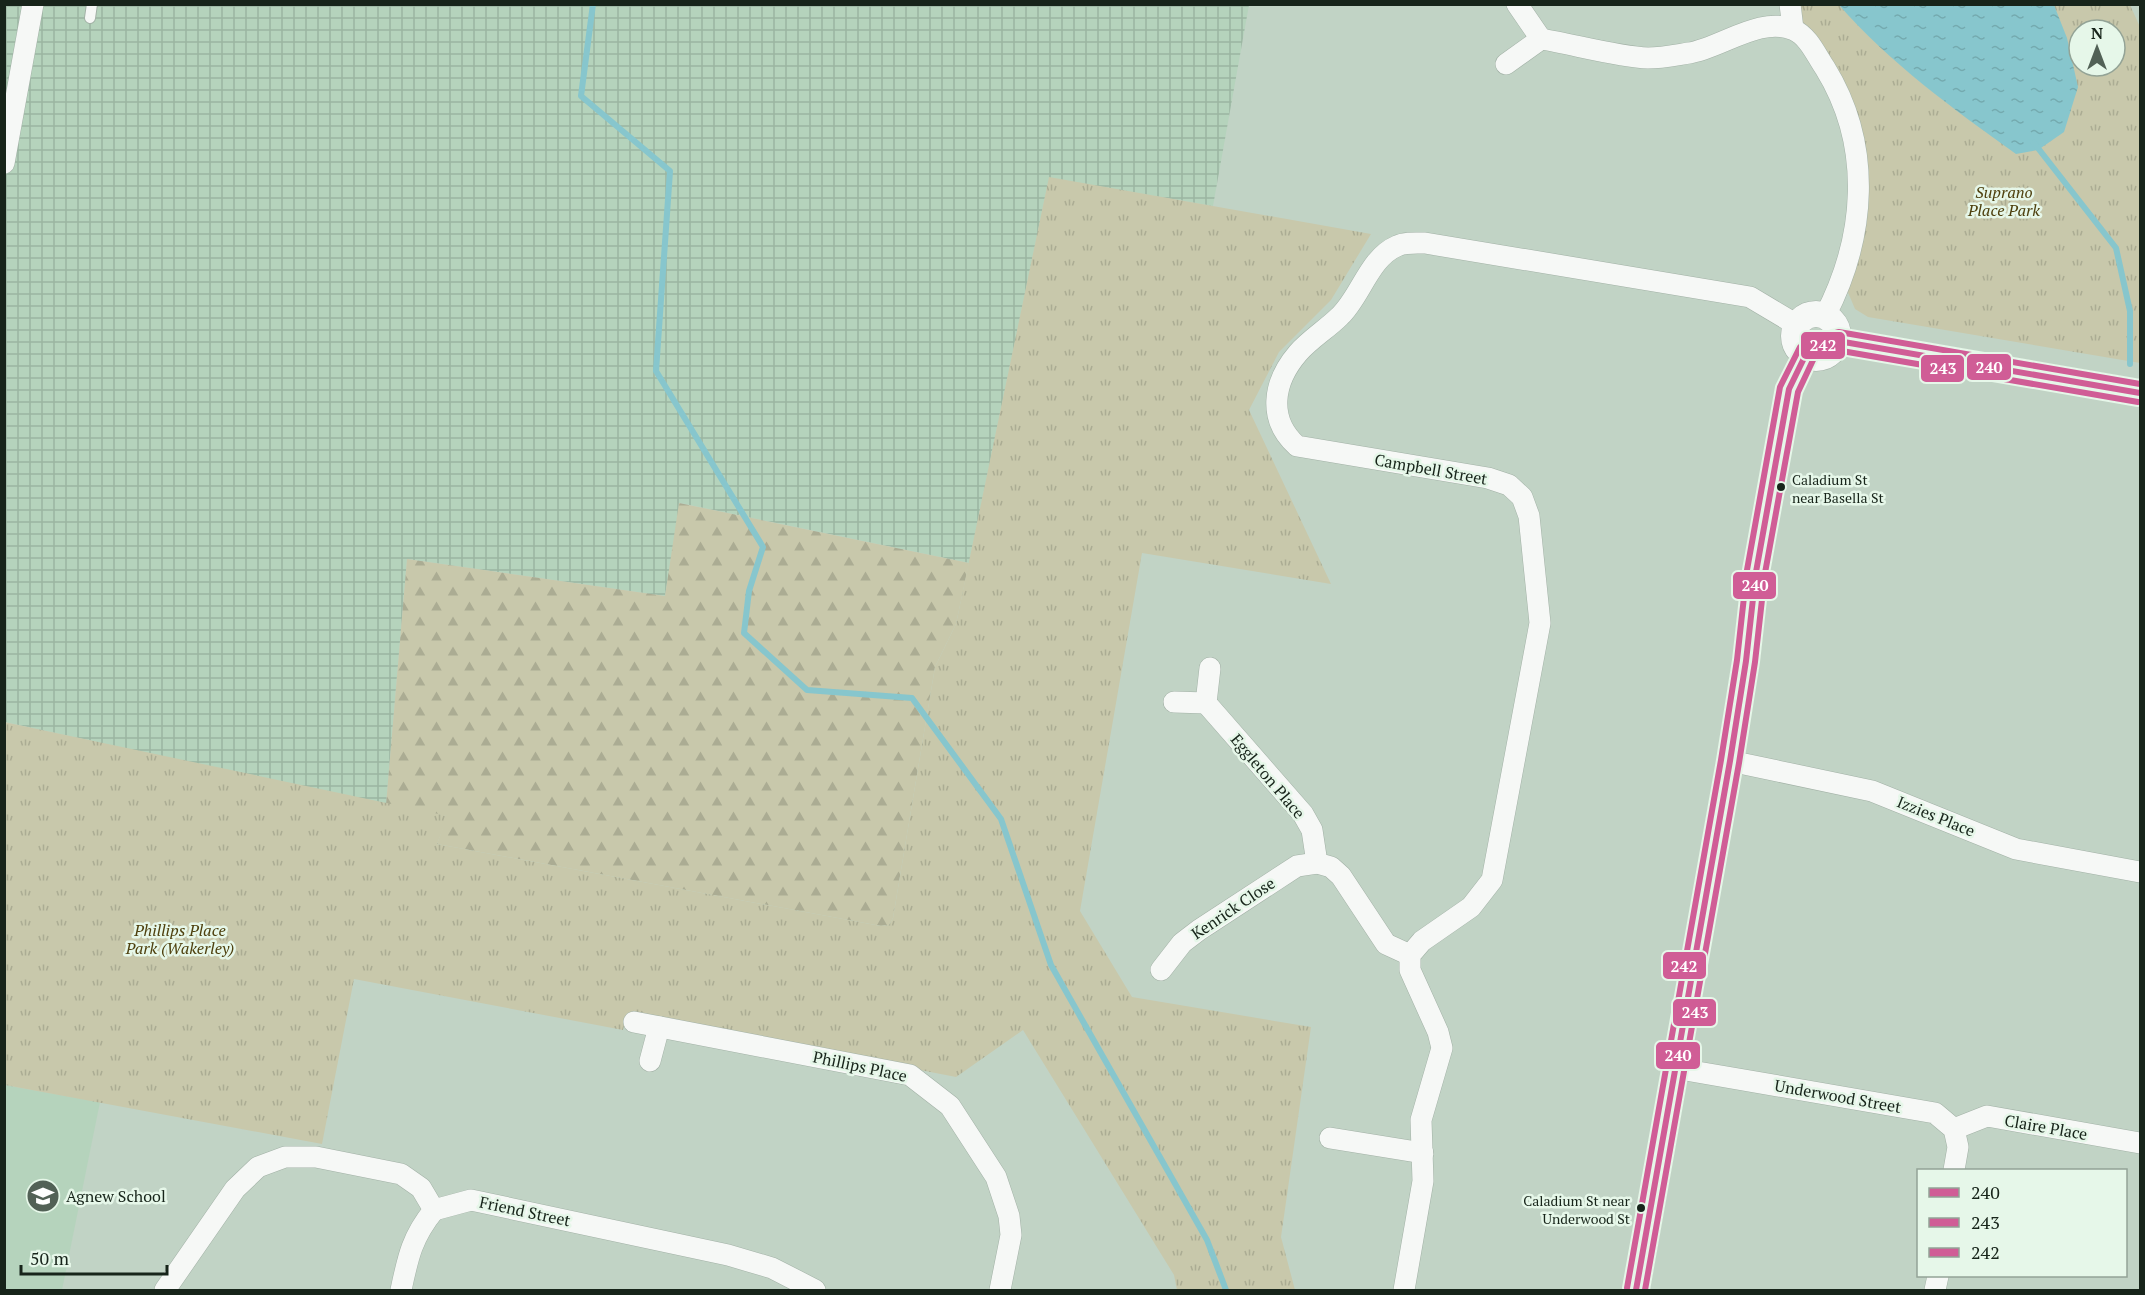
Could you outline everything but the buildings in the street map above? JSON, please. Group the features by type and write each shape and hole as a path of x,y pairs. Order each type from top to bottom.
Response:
{"street":[{"path":"4,163 33,4"},
{"path":"1517,4 1541,39 1648,58 1692,53 1766,27 1793,29 1807,40 1828,74 1849,123 1861,183 1854,240 1840,288 1825,316"},
{"path":"1790,4 1793,29"},
{"path":"1506,64 1541,39"},
{"name":"Campbell Street","path":"1410,955 1422,941 1471,907 1492,880 1540,623 1529,516 1522,497 1509,485 1488,478 1297,446 1284,434 1276,415 1279,387 1287,368 1299,352 1342,315 1381,256 1398,245 1425,243 1750,297 1797,325"},
{"path":"1808,315 1825,316 1836,327 1838,341 1827,354 1820,357 1806,354 1796,344 1797,325 1808,315"},
{"path":"1838,341 2140,393"},
{"path":"1636,1290 1730,761 1746,661 1756,572 1788,389 1806,354"},
{"path":"1174,702 1206,703 1210,668"},
{"name":"Eggleton Place","path":"1206,703 1303,814 1312,830 1317,863"},
{"name":"Izzies Place","path":"1730,761 1872,791 2016,849 2140,872"},
{"path":"1317,863 1331,867 1341,876 1386,944 1410,955 1410,969 1438,1032 1442,1048 1422,1120 1423,1181 1404,1290"},
{"name":"Kenrick Close","path":"1161,970 1182,943 1199,930 1297,866 1317,863"},
{"name":"Phillips Place","path":"634,1022 910,1075 931,1089 950,1106 996,1177 1004,1198 1011,1234 1000,1290"},
{"path":"650,1061 659,1027"},
{"name":"Underwood Street","path":"1674,1068 1935,1113 1954,1129"},
{"name":"Claire Place","path":"1954,1129 1987,1116 2140,1143"},
{"path":"1954,1129 1958,1148 1954,1169"},
{"path":"1330,1138 1423,1153"},
{"path":"165,1290 235,1189 258,1167 285,1157 316,1156 401,1174 421,1188 434,1210 419,1229 409,1252 401,1290"},
{"name":"Friend Street","path":"434,1210 471,1200 728,1255 772,1268 815,1290"}],"lane":[{"path":"90,18 92,4"}],"shaded area":[{"path":"5,5 1249,5 1213,206 1049,178 969,563 680,503 665,596 407,559 386,805 5,722"},
{"name":"Agnew School","path":"4,1085 100,1102 62,1290 5,1290"}],"green space":[{"name":"Suprano Place Park","path":"1796,5 2130,5 2140,27 2140,363 1868,317 1855,309 1847,290 1868,183 1802,27"},
{"name":"Phillips Place Park (Wakerley)","path":"1049,177 1371,234 1331,300 1279,352 1249,410 1331,584 1142,553 1080,911 1132,997 1311,1027 1281,1237 1295,1290 1177,1290 1174,1275 1023,1030 956,1077 627,1013 623,1030 354,979 322,1144 5,1085 4,722 448,816 437,844 881,926 889,925 893,918 935,667 956,624"},
{"path":"679,503 969,563 956,624 935,667 893,918 889,925 881,926 437,844 447,816 386,805 407,559 665,596"}],"water":[{"path":"1839,5 2054,5 2067,38 2067,78 2076,78 2078,87 2064,132 2038,150 2016,154 1901,66"}],"waterway":[{"path":"593,4 581,96 670,171 656,371 763,547 749,591 744,633 807,690 912,698 1001,819 1051,965 1207,1240 1226,1290"},
{"path":"2034,143 2116,248 2130,311 2130,364"}],"transit line":[{"name":"242","path":"1627,1288 1721,760 1737,660 1747,570 1780,387 1800,347 1822,346 1832,334 1839,332 2140,384"},
{"name":"240","path":"1838,341 2140,393"},
{"name":"243","path":"1836,350 2138,402"},
{"name":"240","path":"1636,1290 1730,761 1746,661 1756,572 1789,389 1806,354"},
{"name":"243","path":"1645,1290 1739,763 1755,662 1765,573 1798,392 1814,358"}],"place":[{"name":"Caladium St near Basella St","path":"1781,487"},
{"name":"Agnew School","path":"43,1196"},
{"name":"Caladium St near Underwood St","path":"1641,1208"}]}
